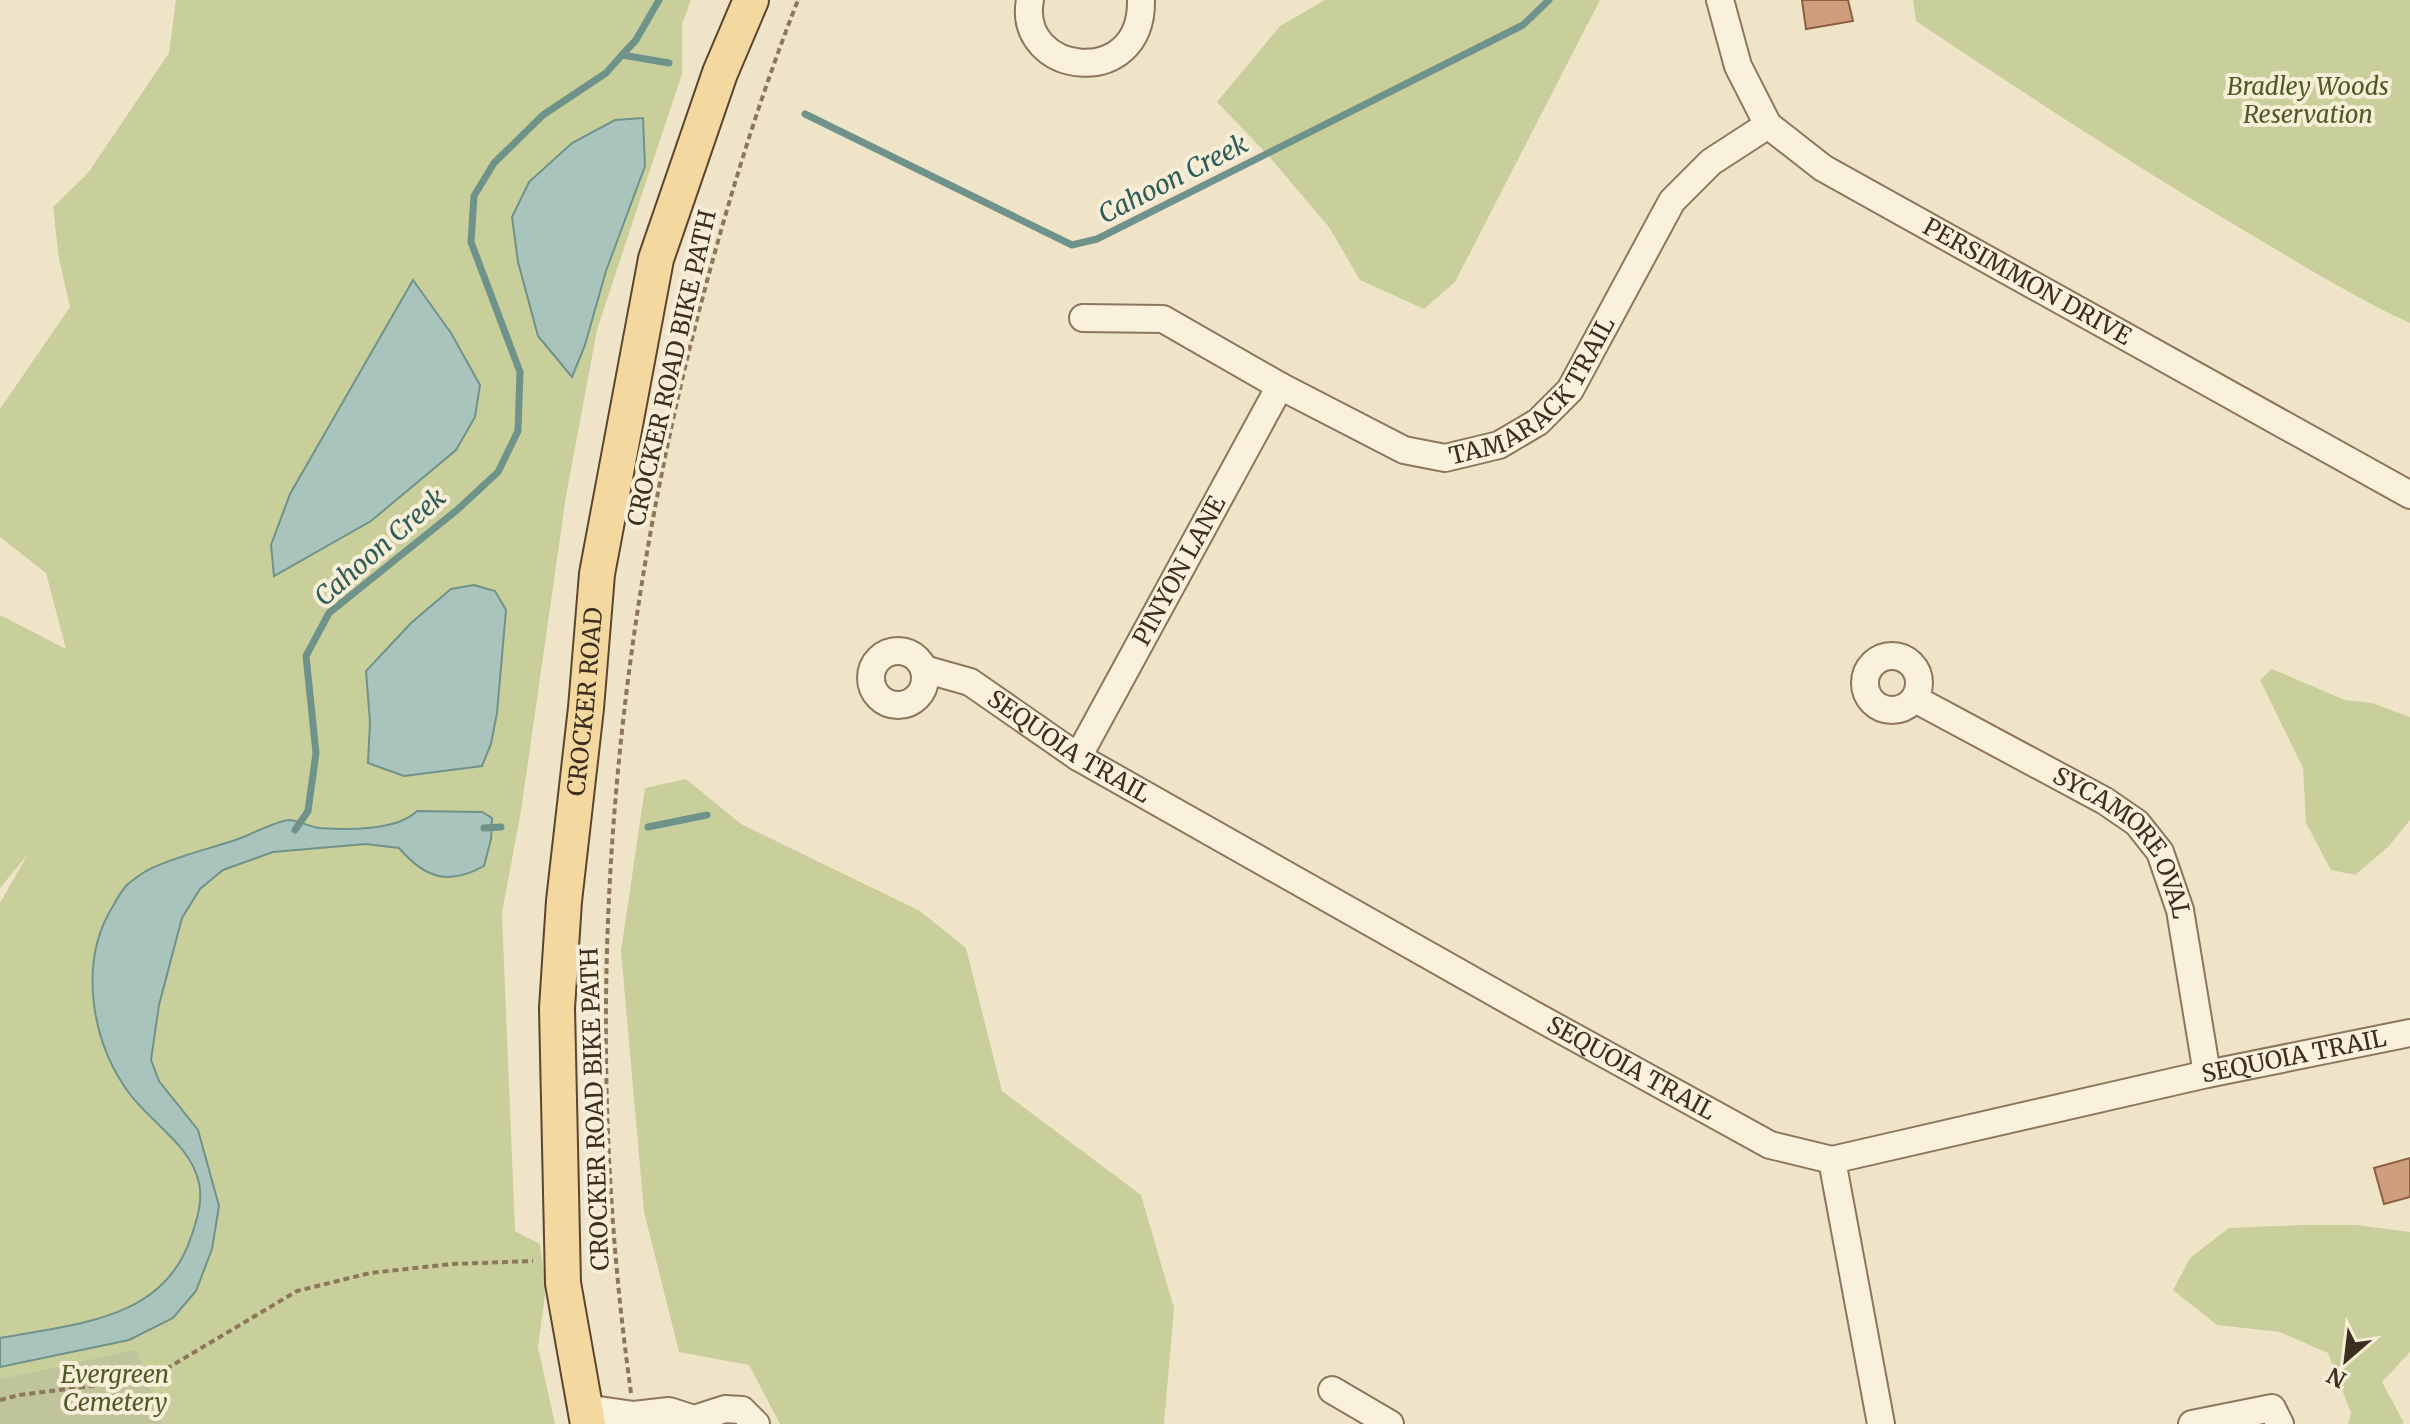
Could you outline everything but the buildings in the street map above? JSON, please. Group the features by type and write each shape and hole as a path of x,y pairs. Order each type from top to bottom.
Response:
{"main road":[{"name":"CROCKER ROAD","path":"586,1416 563,1283 557,1008 564,901 586,708 597,574 656,259 720,73 751,0"}],"street":[{"path":"1030,0 1031,24 1039,40 1053,54 1070,62 1089,64 1108,60 1124,49 1135,34 1141,16 1141,0"},
{"name":"PERSIMMON DRIVE","path":"1720,0 1738,66 1768,125 1823,168 2410,495"},
{"name":"TAMARACK TRAIL","path":"1083,318 1163,319 1280,386 1404,450 1445,458 1499,445 1538,422 1570,390 1672,201 1711,162 1768,125"},
{"name":"PINYON LANE","path":"1078,757 1280,386"},
{"name":"SEQUOIA TRAIL","path":"924,669 970,682 1078,757 1770,1145 1832,1160 2207,1074 2410,1033"},
{"name":"SYCAMORE OVAL","path":"1915,699 2105,801 2137,823 2160,852 2180,910 2207,1074"},
{"path":"1832,1160 1881,1424"},
{"path":"1332,1390 1390,1424"},
{"path":"2192,1424 2272,1408 2280,1424"},
{"path":"586,1416 669,1411 694,1422 725,1409 742,1410 756,1424"}],"path":[{"name":"CROCKER ROAD BIKE PATH","path":"634,1415 616,1239 605,1027 606,924 616,775 639,606 673,420 707,282 745,148 798,0"},
{"path":"0,1400 139,1380 166,1369 297,1291 370,1273 452,1264 533,1261"}],"green space":[{"path":"176,0 691,0 682,24 682,74 597,330 566,496 521,811 502,913 515,1231 540,1244 546,1287 538,1347 555,1424 163,1424 137,1349 0,1379 0,903 28,854 0,888 0,615 66,649 46,573 0,537 0,409 70,307 59,259 53,207 88,173 169,53"},
{"path":"1325,0 1600,0 1455,282 1424,309 1360,280 1329,227 1266,153 1217,102 1280,26"},
{"name":"Bradley Woods Reservation","path":"1913,0 2410,0 2410,323 2286,255 2038,102 1916,21"},
{"path":"2272,669 2345,700 2372,703 2410,717 2410,820 2388,847 2355,875 2331,870 2306,823 2303,768 2260,680"},
{"path":"686,779 741,824 920,911 966,948 1002,1091 1141,1195 1174,1308 1164,1424 780,1424 749,1365 679,1352 644,1212 621,951 645,788"},
{"path":"2356,1225 2410,1232 2410,1352 2382,1382 2404,1423 2348,1424 2351,1413 2328,1353 2280,1332 2217,1325 2173,1290 2190,1258 2229,1228"},
{"name":"Evergreen Cemetery","path":"137,1349 163,1424 0,1424 0,1379"}],"water":[{"path":"643,118 645,166 606,271 585,345 572,377 538,336 518,262 512,217 529,182 572,143 615,120"},
{"path":"413,280 451,333 480,385 475,417 456,450 371,521 274,576 271,545 290,494"},
{"path":"474,585 495,591 506,610 497,713 491,744 482,766 404,776 368,763 370,722 366,671 411,623 451,589"},
{"path":"417,811 482,812 492,818 491,839 484,866 459,876 438,876 418,866 399,848 366,844 273,852 223,870 200,889 182,918 159,1005 151,1060 159,1081 198,1130 219,1206 212,1249 196,1291 173,1318 129,1340 0,1367 0,1338 113,1314 138,1302 160,1286 178,1265 197,1217 200,1190 195,1169 179,1146 129,1093 116,1072 98,1026 94,1001 95,952 102,928 123,890 156,866 284,821 292,820 319,828 371,828 408,818"}],"waterway":[{"path":"622,55 636,40 659,0"},
{"name":"Cahoon Creek","path":"805,114 1072,245 1097,239 1523,25 1549,0"},
{"name":"Cahoon Creek","path":"295,830 308,811 316,753 306,656 329,613 457,510 498,472 518,431 520,372 471,242 474,196 494,163 543,115 606,73 622,55 669,63"},
{"path":"648,827 707,815"},
{"path":"484,828 501,827"}]}
